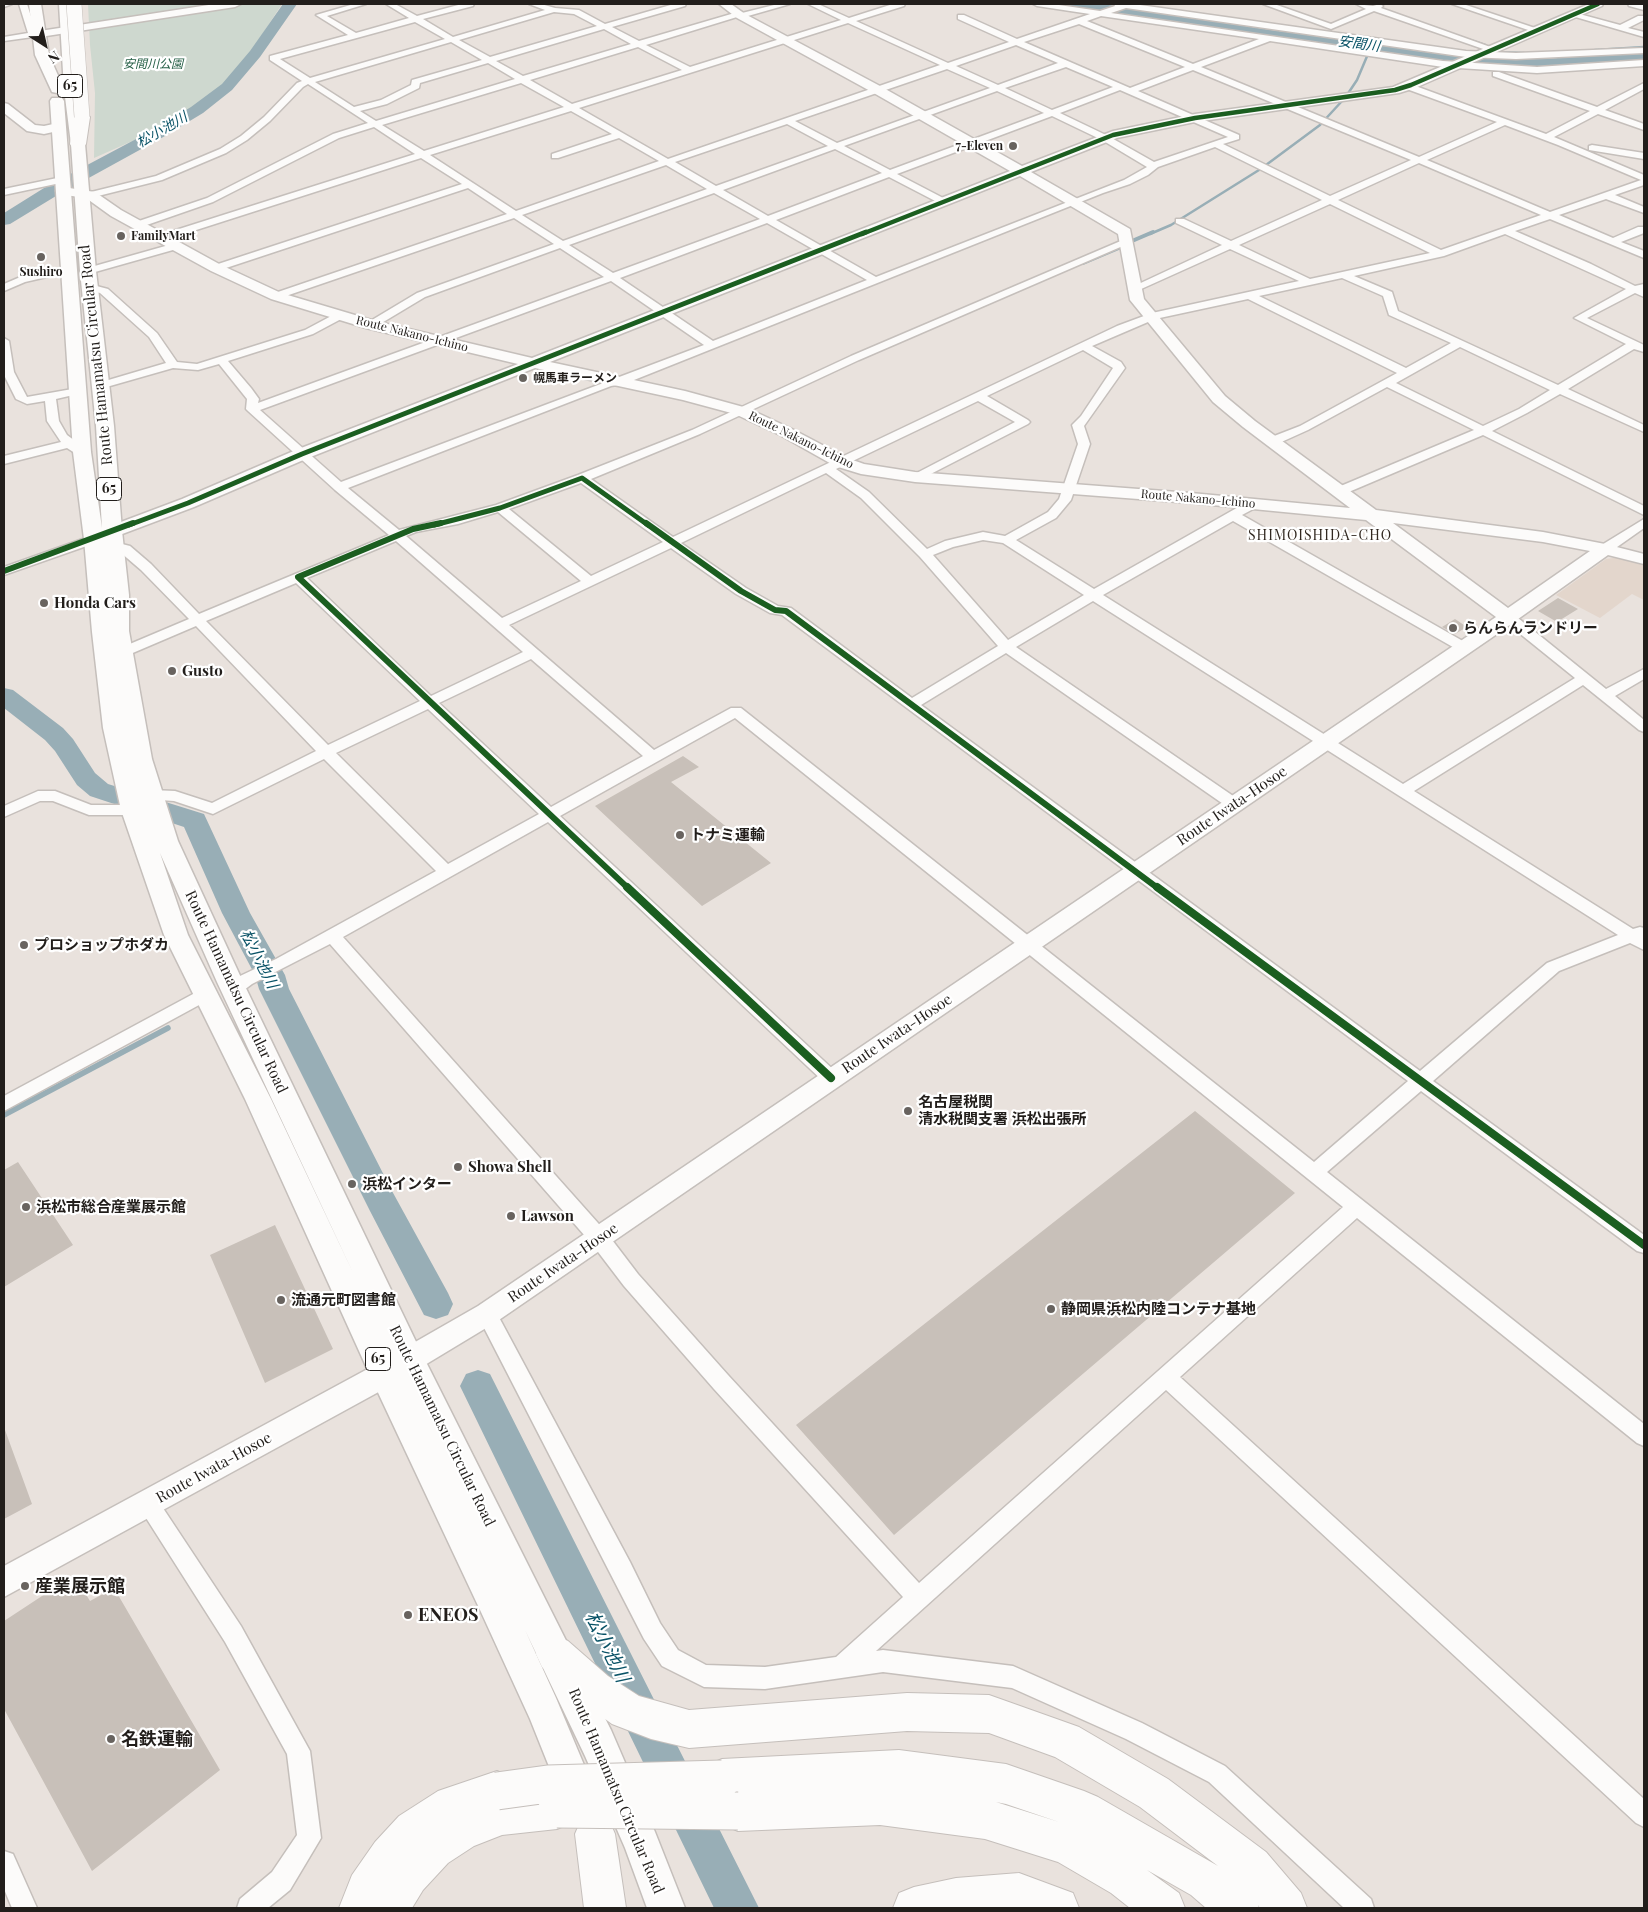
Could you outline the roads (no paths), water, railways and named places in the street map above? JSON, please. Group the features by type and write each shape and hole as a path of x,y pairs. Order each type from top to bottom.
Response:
{"highway":[{"path":"74,4 82,117 78,144"},
{"path":"556,1654 595,1689 626,1710 651,1720 690,1729 907,1712 989,1714 1065,1741 1154,1793 1252,1866 1286,1908"},
{"path":"389,1908 409,1876 434,1849 460,1832 502,1815 730,1795 899,1770 1006,1784 1084,1811 1205,1882 1238,1908"},
{"path":"360,1908 367,1890 389,1856 413,1830 452,1805 497,1791 548,1784 880,1805 986,1819 1067,1845 1125,1879 1164,1908"},
{"path":"595,1834 605,1908"},
{"path":"914,1908 956,1899 1019,1894 1058,1908"}],"main road":[{"name":"65","path":"35,4 44,31"},
{"name":"Route Hamamatsu Circular Road","path":"65,4 70,80 78,144 74,184"},
{"name":"Route Hamamatsu Circular Road","path":"44,31 57,89 58,127 74,184 82,275 105,426 119,631 141,759 143,804"},
{"name":"Route Hamamatsu Circular Road","path":"82,275 75,448 94,539 102,632 114,728 143,804 166,841 397,1367 544,1710 595,1834 621,1908"},
{"name":"Route Hamamatsu Circular Road","path":"397,1367 556,1654 602,1752 642,1845 666,1908"}],"street":[{"path":"4,5 8,4"},
{"path":"23,4 44,31"},
{"path":"4,39 44,31 67,30 235,4"},
{"path":"354,35 320,15 362,4"},
{"path":"390,4 715,189 819,251 876,281"},
{"path":"470,4 273,58 664,312 711,345"},
{"path":"533,4 554,10 576,12 689,70"},
{"path":"352,110 384,102 396,94 416,86 415,82 682,4"},
{"path":"724,4 1117,226 1124,232 1127,242 1137,300 1219,399 1508,617 1644,727"},
{"path":"137,225 210,200 280,165 305,150 641,45 741,15 786,4"},
{"path":"812,4 1105,138 1153,166"},
{"path":"161,238 785,39 901,4"},
{"path":"1037,4 1476,67 1644,127"},
{"path":"276,296 876,89 1080,21 1123,4 1452,52 1516,56 1644,50"},
{"path":"1267,4 1331,27 1386,4"},
{"path":"1360,4 1374,8 1482,53"},
{"path":"1456,4 1537,30"},
{"path":"4,571 94,539 113,538 188,503 302,454 1105,138 1134,129 1195,118 1383,93 1407,86 1598,4"},
{"path":"1632,4 1644,8"},
{"path":"4,192 74,184 159,178 223,151 244,138 267,119 300,85 308,81 554,10"},
{"path":"1575,14 1644,35"},
{"path":"339,487 609,383 620,382 1126,182 1145,173 1153,166 1236,137 961,17"},
{"path":"1621,28 1641,18"},
{"path":"1080,21 1420,160 1644,255"},
{"path":"1593,30 1608,23"},
{"path":"1131,91 1269,38"},
{"path":"1457,65 1537,70 1644,63"},
{"path":"371,325 420,295 1065,64"},
{"path":"1407,86 1547,137 1644,178"},
{"path":"1547,137 1644,86"},
{"path":"252,409 612,278 1121,87"},
{"path":"4,107 24,123 37,130 58,127"},
{"path":"786,120 944,202"},
{"path":"1135,288 1505,122"},
{"path":"555,156 620,136"},
{"path":"1561,143 1644,156"},
{"path":"1215,144 1440,254"},
{"path":"501,624 673,544 1083,346 1152,316 1440,254 1644,182"},
{"name":"Route Nakano-Ichino","path":"74,184 137,225 216,268 276,296 339,316 439,342 685,396 741,411 786,432 835,466 915,477 1068,488 1373,515 1543,537 1605,549"},
{"path":"216,268 469,185"},
{"path":"1608,196 1644,210"},
{"path":"1180,220 1309,282"},
{"path":"1612,242 1642,229 1644,230"},
{"path":"1506,231 1641,290"},
{"path":"124,652 412,528 458,520 500,508 582,478 741,411 855,358 1127,242"},
{"path":"4,288 22,280 82,275 176,246"},
{"path":"82,275 104,291 154,335 173,365"},
{"path":"1343,275 1388,294 1393,313 1644,429"},
{"path":"1639,347 1579,318 1641,290"},
{"path":"1249,295 1405,372"},
{"path":"99,386 173,365 198,368 309,332 339,316"},
{"path":"4,341 6,373 22,399 27,401 78,391"},
{"path":"1273,441 1304,428 1460,343"},
{"path":"1007,540 1052,515 1065,500 1084,444 1078,425 1085,418 1119,368 1117,364 1083,346"},
{"path":"1340,491 1482,431 1523,411 1556,389 1639,347"},
{"path":"221,360 253,399 252,409"},
{"path":"1386,382 1644,511"},
{"path":"915,477 1024,422 978,396"},
{"path":"50,397 54,421 62,437 75,448"},
{"path":"252,409 339,487 501,624 654,758"},
{"path":"4,460 75,448"},
{"path":"835,466 925,554 1006,647 1234,804"},
{"path":"582,478 740,591 775,610 786,610 1136,872 1644,1244"},
{"path":"912,704 1006,647 1253,504"},
{"path":"500,508 590,582"},
{"path":"1234,516 1463,647"},
{"path":"1605,549 1644,523"},
{"path":"925,554 949,544 983,536 1007,540 1403,791 1640,937"},
{"path":"113,538 146,567 446,872"},
{"path":"1605,549 1644,559"},
{"name":"Route Iwata-Hosoe","path":"4,1582 397,1367 487,1314 1326,742 1605,549"},
{"path":"298,577 831,1078"},
{"path":"4,812 38,796 55,796 89,810 143,804 175,796 213,809 326,752 532,653"},
{"path":"1607,696 1644,673"},
{"path":"1403,791 1495,732 1585,678"},
{"path":"4,1104 229,988 282,963 549,814 654,758 736,710 1644,1436"},
{"path":"332,936 599,1238 631,1280 721,1382 918,1598"},
{"path":"1314,1173 1553,967 1640,937"},
{"path":"841,1667 1357,1206"},
{"path":"487,1314 622,1570 652,1631 670,1658 704,1676 765,1678 883,1661 1013,1677 1134,1731 1217,1774 1362,1908"},
{"path":"1166,1377 1644,1815"},
{"path":"148,1504 233,1634 298,1750 309,1838 281,1881 249,1908"},
{"path":"4,1863 25,1908"}],"waterway":[{"name":"松小池川","path":"4,220 50,192 159,133 197,110 227,87 255,54 290,4"},
{"name":"安間川","path":"1076,4 1271,34 1489,63 1543,64 1644,57"},
{"path":"1365,4 1371,6"},
{"path":"1461,37 1485,45"},
{"path":"1595,50 1644,47"},
{"path":"1496,52 1524,53"},
{"path":"1347,95 1357,80 1368,54"},
{"path":"1266,165 1320,125 1342,101"},
{"path":"1150,234 1171,225 1259,170"},
{"path":"1132,241 1153,232"},
{"path":"1083,263 1121,247"},
{"name":"松小池川","path":"4,696 54,734 64,745 86,779 99,790 195,821 236,913 270,975 274,989 381,1201 436,1304"},
{"path":"4,1115 168,1028"},
{"name":"松小池川","path":"478,1386 737,1908"}],"place":[{"name":"7-Eleven","path":"1013,146"},
{"name":"FamilyMart","path":"121,236"},
{"name":"Sushiro","path":"41,257"},
{"name":"幌馬車ラーメン","path":"523,378"},
{"name":"Honda Cars","path":"44,603"},
{"name":"らんらんランドリー","path":"1453,628"},
{"name":"Gusto","path":"172,671"},
{"name":"トナミ運輸","path":"680,835"},
{"name":"プロショップホダカ","path":"24,945"},
{"name":"名古屋税関 清水税関支署 浜松出張所","path":"908,1111"},
{"name":"Showa Shell","path":"458,1167"},
{"name":"浜松インター","path":"352,1184"},
{"name":"浜松市総合産業展示館","path":"26,1207"},
{"name":"Lawson","path":"511,1216"},
{"name":"流通元町図書館","path":"281,1300"},
{"name":"静岡県浜松内陸コンテナ基地","path":"1051,1309"},
{"name":"産業展示館","path":"25,1586"},
{"name":"ENEOS","path":"408,1615"},
{"name":"名鉄運輸","path":"111,1739"}],"district":[{"name":"SHIMOISHIDA-CHO","path":"1320,536"}],"park label":[{"name":"安間川公園","path":"153,64"}]}
